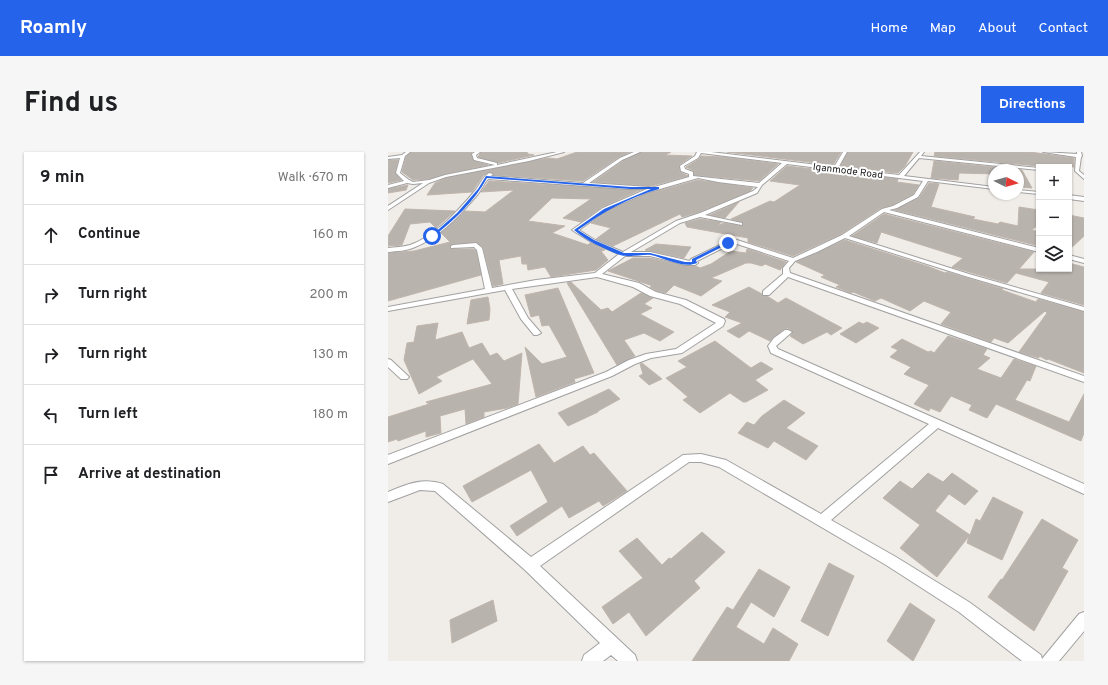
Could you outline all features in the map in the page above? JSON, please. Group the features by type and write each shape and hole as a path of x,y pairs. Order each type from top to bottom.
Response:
{"street":[{"path":"388,158 403,156 408,152"},
{"path":"478,152 474,154 475,159 505,165"},
{"path":"403,156 398,173 407,181 413,183 430,181 445,176 505,165 562,152"},
{"path":"585,184 621,159 638,152"},
{"path":"690,178 691,173 683,170 682,166 697,157 700,152"},
{"name":"Iganmode Road","path":"700,152 988,187"},
{"path":"836,169 845,152"},
{"path":"901,176 922,152"},
{"path":"1046,152 1080,154 1078,156 1077,171 1079,174"},
{"path":"917,157 1036,169"},
{"path":"598,276 623,254 678,222 702,214 755,192 760,185 786,162"},
{"path":"388,250 412,246 432,236 458,214 479,190 486,177 505,165"},
{"path":"1072,173 1079,174 1084,178"},
{"path":"486,177 630,188 658,188"},
{"path":"760,185 718,181 698,177 690,178 644,192 605,210 575,230 593,241 623,254 650,254 685,263 695,263 693,260 728,243 737,242 793,260"},
{"path":"926,180 916,196 895,207 884,210 844,236 815,251 793,260 786,268 788,274 1084,379"},
{"path":"388,186 407,181"},
{"path":"388,208 430,181"},
{"path":"1024,192 1036,193"},
{"path":"1072,197 1084,199"},
{"path":"884,210 1036,249"},
{"path":"702,214 702,216 740,224"},
{"path":"844,236 945,268 1084,308"},
{"path":"453,247 476,245 480,250 489,291"},
{"path":"1072,258 1084,261"},
{"path":"766,293 788,274"},
{"path":"388,309 536,282 598,276 636,285 653,294 683,302 720,321 720,324 679,352 649,356 632,362 609,374 388,460"},
{"path":"507,287 525,319 537,333"},
{"path":"788,332 777,340 772,346 774,352 1084,489"},
{"path":"388,362 404,377"},
{"path":"822,520 937,423"},
{"path":"530,565 687,458 701,458 722,463 891,560 964,607 1034,661"},
{"path":"388,497 418,485 430,484 439,487 530,565 629,661"},
{"path":"1049,661 1084,619"},
{"path":"590,661 612,644"}],"building":[{"path":"411,152 472,152 471,154 474,161 488,165 429,179 413,180 402,172 406,157"},
{"path":"481,152 527,152 528,154 534,155 498,163 478,157"},
{"path":"577,152 630,152 619,157 583,181 494,175 493,173 489,172 483,176 472,192 427,195 435,183 446,178 548,158 557,159"},
{"path":"641,152 671,152 665,155 692,156 679,165 680,172 688,176 651,186 593,182 623,161"},
{"path":"727,152 841,152 833,165"},
{"path":"848,152 913,152 905,166 898,173 840,167"},
{"path":"935,152 1030,152 1074,158 1074,167 1072,167 1072,164 1036,164 1036,166 934,156"},
{"path":"701,156 724,157 778,164 759,181 694,175 694,171 686,167 699,159"},
{"path":"388,160 398,160 395,173 401,180 388,183"},
{"path":"934,161 988,167 988,174 959,173 958,180 931,178"},
{"path":"787,166 898,179 897,182 919,185 913,194 892,205 881,208 841,234 793,256 748,242 748,238 687,227 685,223 700,219 721,222 718,226 723,223 743,226 742,222 731,219 770,201 774,202 800,185 770,181"},
{"path":"1024,174 1032,188 1024,187"},
{"path":"698,180 753,188 750,191 699,212 682,217 680,214 613,246 596,239 611,228 591,223 608,211 647,194"},
{"path":"489,181 640,190 602,207 581,222 563,218 591,199 552,198 528,221 565,226 552,233 588,245 590,243 605,250 601,251 608,260 596,270 551,277 545,267 528,270 527,264 522,264 521,256 499,260 503,284 493,286 483,247 476,242 453,244 450,246 450,249 473,249 476,251 481,275 388,301 388,253 414,251 450,242 441,233 465,211 485,212 514,190 481,192"},
{"path":"929,183 939,184 931,207 975,217 973,219 1018,226 1019,207 1036,210 1036,227 1032,230 1036,231 1036,245 895,210 919,198"},
{"path":"408,185 406,190 388,193 388,189"},
{"path":"739,202 725,218 710,215"},
{"path":"405,209 455,211 436,228 430,222 410,224 402,245 388,246 388,236"},
{"path":"884,214 1034,252 1019,269 1036,269 1036,272 1072,272 1072,264 1084,267 1084,305 1041,293 1049,282 1016,273 1007,283 952,267 963,258 881,232 877,243 852,236"},
{"path":"1072,216 1084,218 1084,236 1072,247"},
{"path":"845,240 945,273 947,272 1003,289 1002,290 1036,302 1038,299 1084,312 1084,373 1039,356 1039,358 1019,352 1047,313 1045,311 1008,343 994,338 991,342 941,324 951,312 924,301 910,311 881,298 875,301 836,287 840,285 821,277 825,275 796,262"},
{"path":"656,244 691,247 684,258 645,250"},
{"path":"747,249 786,262 780,270 765,264 762,266 746,263 711,278 722,281 701,296 674,285 666,293 657,291 650,287 653,286 608,271 633,258 650,258 700,268 711,264 731,251 746,253"},
{"path":"571,282 601,310 608,308 612,312 641,293 653,298 644,304 652,308 640,314 674,332 660,341 644,333 624,340 635,356 617,365 567,283"},
{"path":"749,287 762,294 762,296 767,296 778,303 786,298 842,328 831,335 827,332 803,344 790,336 793,332 788,328 784,329 770,341 749,331 739,338 727,331 742,323 725,317 730,312 712,305"},
{"path":"558,288 594,373 574,379 575,382 536,397 525,347 542,364 567,357 549,325 542,326 539,315 531,317 525,295"},
{"path":"488,297 490,309 489,320 467,324 471,300"},
{"path":"859,322 863,324 867,322 879,328 856,343 840,334"},
{"path":"438,323 435,340 462,332 469,348 482,343 490,356 497,353 504,361 522,353 518,404 507,408 484,412 484,417 466,424 465,409 440,416 441,433 426,437 426,431 398,441 397,439 388,442 388,417 429,404 426,402 492,384 473,359 436,377 442,381 419,394 404,360 407,343 414,342 417,326"},
{"path":"948,336 987,349 983,355 990,358 977,369 1001,378 1014,359 1036,366 1030,381 1027,380 1015,400 1069,422 1084,394 1084,433 1081,441 996,404 987,418 969,410 972,405 951,396 940,412 930,408 929,411 914,404 929,385 904,374 911,367 890,357 898,350 891,347 902,339 928,352 931,351 934,353"},
{"path":"715,341 751,368 761,362 773,369 755,380 768,390 746,402 743,402 730,393 700,413 683,400 688,397 666,378 687,367 678,361"},
{"path":"642,363 662,379 649,385 639,376 643,374 640,364"},
{"path":"609,389 620,399 598,412 568,426 558,413"},
{"path":"784,400 805,413 786,428 818,446 806,460 774,441 768,448 738,433 747,422 754,425 762,416"},
{"path":"539,444 554,463 583,446 590,455 594,453 627,491 603,506 599,501 569,518 562,506 517,536 510,526 548,502 531,470 472,502 463,486"},
{"path":"928,473 943,482 952,473 978,491 965,505 949,494 935,511 970,535 976,519 980,521 993,497 1023,512 1002,560 967,543 969,536 937,577 900,548 920,525 883,498 900,481 912,489"},
{"path":"1042,519 1078,540 1062,568 1068,571 1034,631 988,597 1001,579 1002,580"},
{"path":"702,532 725,552 694,581 700,588 646,636 629,612 613,624 602,607 643,578 619,551 637,538 662,565"},
{"path":"829,563 854,576 828,636 801,621"},
{"path":"759,569 790,587 774,617 751,602 736,627 764,644 773,628 798,644 789,661 692,661 727,607 733,610"},
{"path":"493,600 497,621 452,643 450,620"},
{"path":"910,603 935,620 913,661 887,641"}],"route":[{"path":"432,236 444,224 458,214 479,190 486,177 630,188 658,188 644,192 605,210 575,230 593,241 623,254 650,254 685,263 695,263 693,260 728,243"}]}
